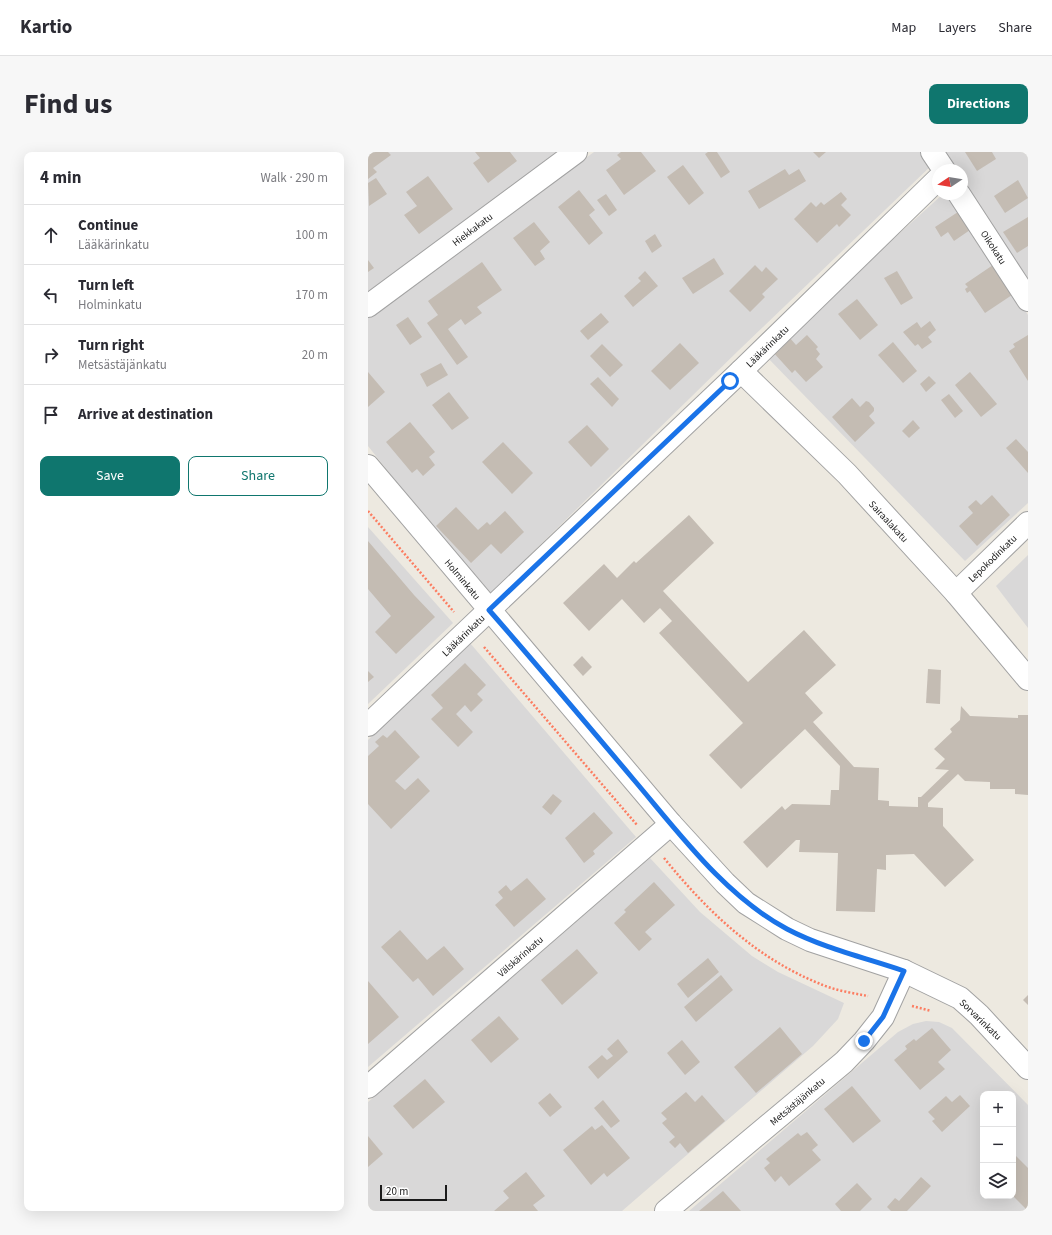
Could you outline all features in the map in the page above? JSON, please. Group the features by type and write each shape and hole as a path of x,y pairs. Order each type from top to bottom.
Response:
{"street":[{"name":"Hiekkakatu","path":"368,306 576,152"},
{"path":"932,152 940,164"},
{"name":"Lääkärinkatu","path":"368,725 741,371 932,185"},
{"name":"Oikokatu","path":"963,200 1028,300"},
{"name":"Sairaalakatu","path":"741,371 847,474 956,593 1028,679"},
{"name":"Holminkatu","path":"368,466 671,824 724,883 746,903 772,920 810,940 904,971"},
{"name":"Lepokodinkatu","path":"956,593 1028,523"},
{"name":"Välskärinkatu","path":"368,1087 671,824"},
{"name":"Sorvarinkatu","path":"904,971 960,998 1028,1068"},
{"name":"Metsästäjänkatu","path":"666,1211 844,1062 864,1041 883,1017 904,971"}],"shaded area":[{"path":"368,152 559,152 368,293"},
{"path":"594,152 927,152 934,163 739,350 491,593 433,528 368,446 368,316"},
{"path":"943,152 1028,152 1028,283 968,191 968,164 950,164"},
{"path":"936,200 955,200 1028,315 1028,503 965,561 765,355"},
{"path":"368,527 453,623 368,704"},
{"path":"1028,555 1028,628 996,586"},
{"path":"470,643 636,837 368,1067 368,740"},
{"path":"650,858 700,912 752,956 778,972 844,1003 838,1019 813,1046 622,1211 368,1211 368,1102"},
{"path":"926,1021 939,1022 952,1028 1014,1091 980,1091 980,1199 1016,1199 1016,1093 1028,1105 1028,1211 689,1211 898,1032 913,1024"}],"building":[{"path":"371,152 388,152 391,155 373,168 377,172 368,179 368,154"},
{"path":"475,152 510,152 517,161 488,183 473,163 480,158"},
{"path":"621,152 641,152 656,171 624,195 606,170 621,159 617,155"},
{"path":"708,152 717,152 730,172 721,178 705,154"},
{"path":"813,152 826,152 819,158"},
{"path":"965,152 992,152 996,159 977,171"},
{"path":"683,165 704,193 689,205 667,177"},
{"path":"785,169 789,175 799,169 806,181 759,209 748,191"},
{"path":"428,176 453,209 419,234 404,215 417,206 406,192"},
{"path":"376,178 387,194 369,206 368,183"},
{"path":"1018,180 1028,198 1005,213 994,196"},
{"path":"579,190 595,210 589,215 603,233 589,245 558,207"},
{"path":"841,192 847,199 841,205 851,215 839,227 837,224 817,243 794,219 811,202 816,207 821,202 824,205"},
{"path":"606,194 617,210 609,216 597,200"},
{"path":"958,212 970,230 954,241 948,232 941,237 935,227"},
{"path":"1028,217 1028,246 1017,253 1003,232"},
{"path":"534,222 550,242 540,251 545,259 535,266 513,238"},
{"path":"655,234 662,246 652,253 645,241"},
{"path":"714,258 724,274 693,294 682,278"},
{"path":"368,260 374,268 368,272"},
{"path":"482,262 502,290 477,307 482,313 465,325 461,319 448,329 468,357 457,365 427,323 438,315 428,301"},
{"path":"755,265 762,272 766,267 778,279 762,294 765,297 750,312 729,291"},
{"path":"993,265 1012,295 985,313 970,291 967,293 965,289 968,287 965,284"},
{"path":"645,271 658,286 633,307 624,296 641,281 638,278"},
{"path":"897,271 913,298 901,305 884,278"},
{"path":"857,299 878,325 860,340 838,314"},
{"path":"601,313 609,322 588,340 580,331"},
{"path":"408,317 422,337 410,345 396,325"},
{"path":"930,321 936,330 928,337 932,342 922,349 918,344 915,346 903,332 917,322 921,328"},
{"path":"807,335 818,347 816,349 820,354 816,359 823,367 806,382 795,370 792,373 773,352 789,337 796,345"},
{"path":"1028,335 1028,381 1009,351 1015,347 1013,344"},
{"path":"893,342 917,371 903,383 878,355"},
{"path":"680,343 699,363 670,390 651,371"},
{"path":"602,344 623,365 610,377 590,356"},
{"path":"441,363 448,375 427,387 420,374"},
{"path":"368,372 385,392 368,407"},
{"path":"970,372 997,404 981,417 955,385"},
{"path":"929,376 936,383 926,392 920,384"},
{"path":"598,377 619,399 612,407 590,384"},
{"path":"449,392 469,418 452,430 432,405"},
{"path":"949,394 963,411 955,418 941,400"},
{"path":"852,398 860,407 866,401 869,402 874,408 874,411 869,416 875,423 855,442 832,417"},
{"path":"913,420 920,428 909,438 902,431"},
{"path":"410,422 435,452 429,457 435,465 423,476 417,469 412,473 386,442"},
{"path":"587,425 609,449 591,467 568,442"},
{"path":"1016,439 1028,452 1028,473 1006,448"},
{"path":"503,442 533,473 512,494 482,462"},
{"path":"992,495 1010,515 977,546 959,526 973,513 968,507 976,500 981,505"},
{"path":"456,507 478,530 487,522 490,525 505,511 524,532 501,554 491,544 471,563 436,526"},
{"path":"689,515 714,543 663,591 748,682 804,630 836,665 805,693 823,713 813,722 854,767 879,768 878,800 889,801 889,806 918,807 918,797 921,797 949,770 935,769 945,759 934,749 952,732 950,729 960,720 961,706 970,716 1018,718 1018,715 1028,715 1028,795 1015,794 1015,789 990,789 990,782 965,781 958,774 928,803 928,807 943,808 943,826 974,860 945,887 914,854 886,855 886,870 877,869 875,912 836,911 838,853 799,852 800,840 796,840 767,868 743,842 782,806 785,810 792,804 830,805 831,790 839,790 840,766 805,729 741,789 709,755 743,723 659,633 672,621 660,608 644,623 622,599 589,631 563,603 604,564 617,578 634,561 636,563"},
{"path":"368,541 414,595 435,617 396,654 375,632 391,616 368,589"},
{"path":"582,656 592,667 583,676 573,665"},
{"path":"465,663 486,685 477,694 483,700 471,712 465,705 456,714 473,732 458,747 431,719 443,708 431,695"},
{"path":"928,669 941,670 940,704 926,703"},
{"path":"368,671 374,677 368,682"},
{"path":"395,730 420,757 395,781 405,790 418,778 430,791 391,829 368,804 368,756 379,746 375,742 383,735 387,738"},
{"path":"553,794 562,801 551,815 542,807"},
{"path":"594,812 613,833 593,851 595,854 584,863 565,838"},
{"path":"527,878 546,899 514,927 495,905 503,898 498,892 506,885 511,891"},
{"path":"654,882 675,905 645,932 652,939 639,951 614,923 626,912 624,910"},
{"path":"400,930 427,960 444,946 464,969 433,996 418,978 413,982 381,947"},
{"path":"577,949 598,973 562,1005 541,980"},
{"path":"708,958 719,972 688,998 677,984"},
{"path":"721,975 733,990 696,1022 684,1007"},
{"path":"368,981 399,1017 368,1044"},
{"path":"1028,995 1028,1005 1023,1000"},
{"path":"499,1016 519,1039 491,1063 471,1040"},
{"path":"780,1027 802,1054 756,1093 734,1067"},
{"path":"932,1028 951,1050 938,1062 945,1069 920,1090 894,1060 907,1049 905,1046 914,1039 916,1041"},
{"path":"618,1039 628,1052 598,1079 588,1067 602,1055 607,1060 613,1056 607,1049"},
{"path":"682,1040 700,1062 685,1075 667,1053"},
{"path":"425,1079 445,1102 413,1129 393,1106"},
{"path":"852,1086 881,1121 853,1143 824,1109"},
{"path":"686,1092 695,1102 702,1095 725,1121 688,1153 680,1143 675,1148 669,1142 675,1137 662,1123 667,1119 661,1113"},
{"path":"550,1093 562,1107 550,1117 538,1103"},
{"path":"960,1095 970,1106 942,1132 932,1121 935,1119 928,1112 946,1096 952,1102"},
{"path":"603,1100 620,1121 611,1128 594,1108"},
{"path":"602,1125 630,1158 607,1177 604,1173 591,1185 563,1150 592,1126 595,1130"},
{"path":"807,1132 818,1145 812,1150 821,1160 789,1186 781,1176 775,1182 764,1168 770,1163 766,1159 798,1133 801,1136"},
{"path":"368,1136 383,1154 368,1167"},
{"path":"1016,1156 1028,1168 1028,1211 1016,1199"},
{"path":"526,1172 545,1196 533,1205 538,1211 494,1211 509,1198 503,1191"},
{"path":"921,1177 931,1186 907,1211 891,1211 887,1207 895,1198 899,1201"},
{"path":"857,1183 872,1199 860,1211 841,1211 835,1204"},
{"path":"723,1191 741,1211 699,1211"}],"route":[{"path":"730,381 489,610 671,824 724,883 746,903 787,929 810,940 904,971 883,1017 864,1041"}]}
